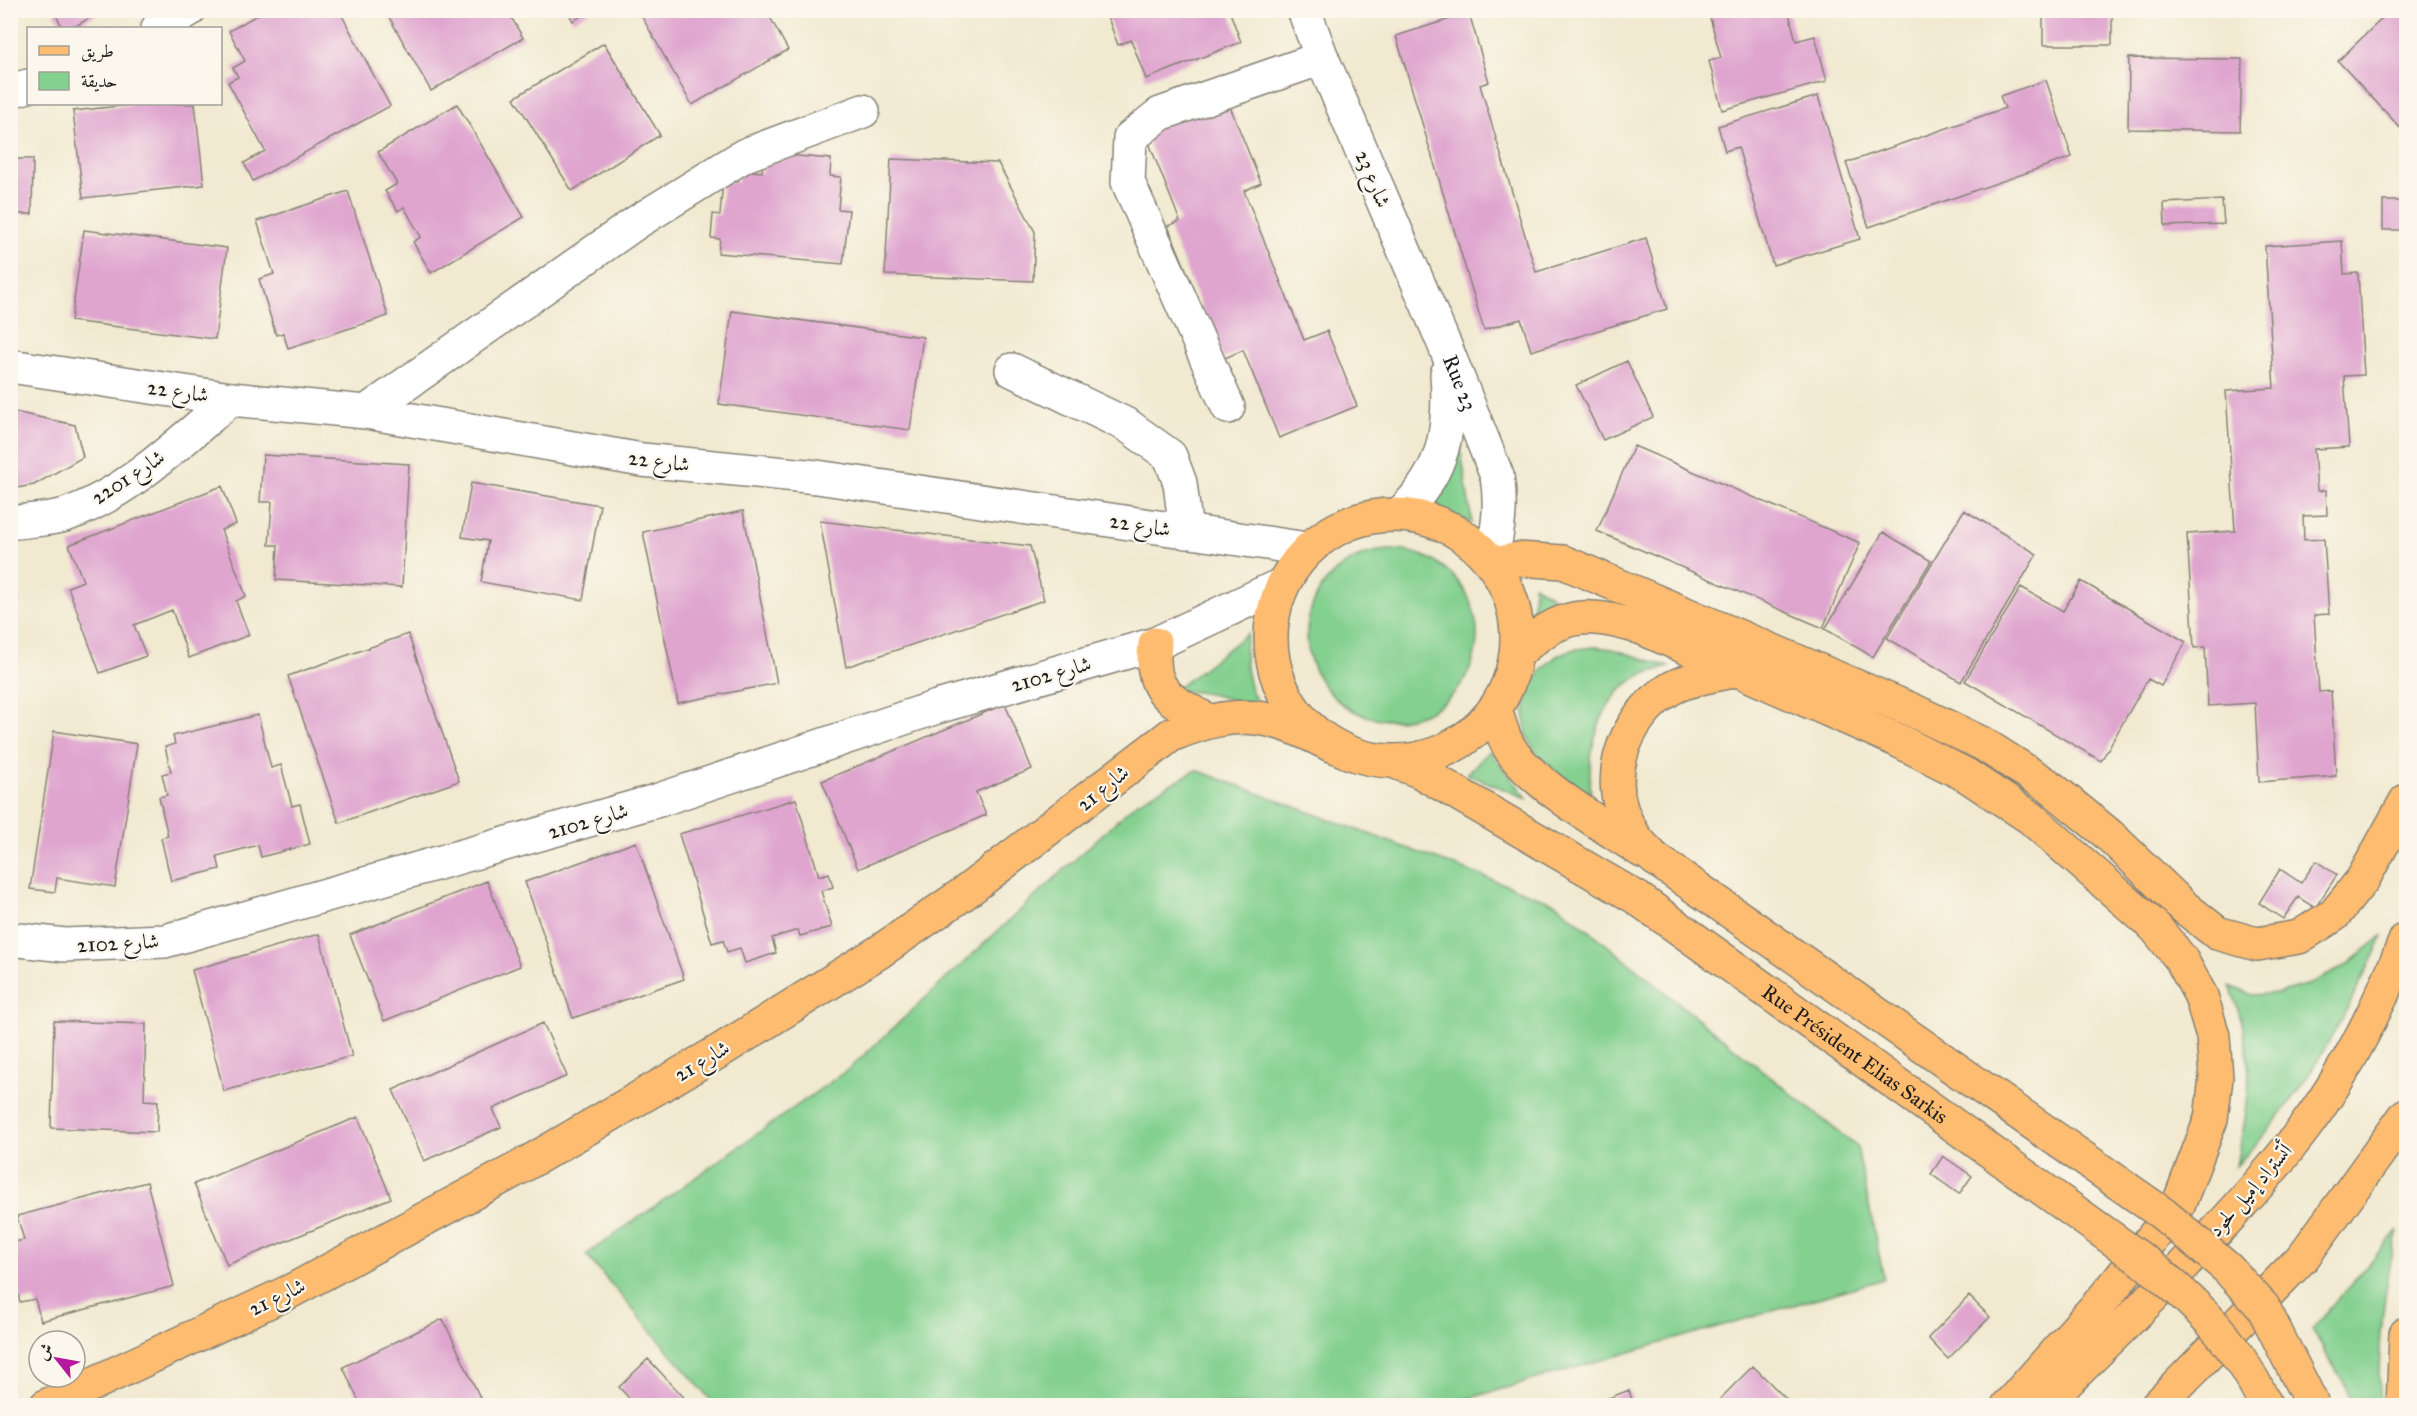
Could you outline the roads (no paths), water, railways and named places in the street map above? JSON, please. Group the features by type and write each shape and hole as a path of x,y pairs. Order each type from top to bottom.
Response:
{"main road":[{"path":"1401,513 1435,520 1466,537 1493,563 1514,606 1517,653 1510,682 1495,709 1476,731 1452,747 1424,758 1395,762 1362,758 1331,744 1303,722 1282,691 1272,656 1272,619 1283,584 1293,566 1307,549 1335,529 1367,517 1401,513"},
{"path":"1493,563 1518,559 1563,562 1834,695 1897,740 1966,775 2048,832 2155,927 2181,959 2201,996 2213,1036 2216,1078 2211,1119 2178,1206 2111,1290 2008,1406"},
{"path":"1517,653 1543,630 1573,617 1606,617 1642,628 1737,670 1834,695 1983,744 2049,786 2109,835 2184,907 2217,933 2257,944 2299,937 2334,915 2363,879 2406,801"},
{"path":"1155,644 1152,664 1154,678 1167,695 1179,705 1207,720"},
{"path":"1654,858 1632,833 1619,802 1617,769 1626,736 1645,708 1672,688 1737,670"},
{"path":"1495,709 1503,735 1515,756 1563,797 1654,858 2163,1214 2227,1268 2263,1307 2313,1406"},
{"name":"شارع 21","path":"46,1406 303,1284 519,1168 718,1053 879,952 963,894 1171,735 1207,720 1240,716 1272,719 1331,744"},
{"name":"Rue Président Elias Sarkis","path":"1395,762 1419,771 1637,898 2149,1265 2210,1317 2241,1358 2266,1406"},
{"name":"أتستراد إميل لحود","path":"2043,1406 2239,1207 2308,1122 2360,1037 2406,939"},
{"path":"2157,1406 2303,1257 2406,1115"},
{"path":"2403,1406 2406,1334"}],"street":[{"path":"160,27 189,10"},
{"name":"شارع 23","path":"1304,10 1322,58 1445,346"},
{"path":"1228,407 1128,182 1130,138 1160,114 1322,58"},
{"path":"10,91 27,86"},
{"path":"366,412 564,276 637,222 745,155 863,111"},
{"name":"Rue 23","path":"1401,513 1415,500 1438,463 1444,448 1449,426 1445,346"},
{"name":"Rue 23","path":"1445,346 1497,476 1501,498 1500,520 1493,563"},
{"name":"شارع 22","path":"10,366 231,399 366,412 642,460 817,477 1307,549"},
{"path":"1011,370 1127,425 1170,456 1180,483 1186,532"},
{"name":"شارع 2201","path":"10,523 65,515 109,493 159,460 231,399"},
{"name":"شارع 2102","path":"10,939 65,945 165,941 659,800 937,707 1155,644 1283,584"}]}
